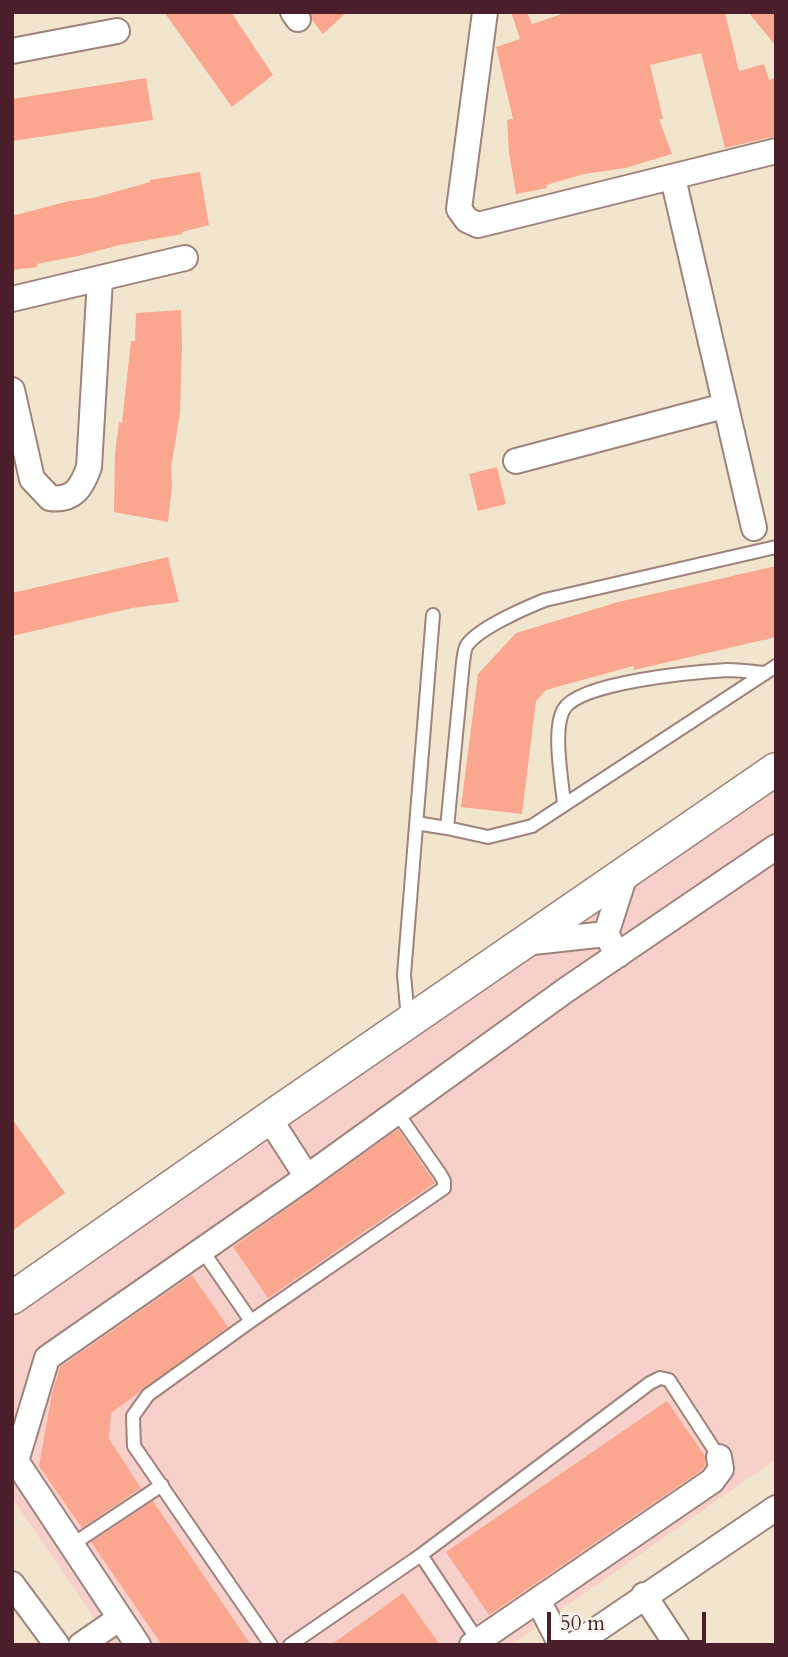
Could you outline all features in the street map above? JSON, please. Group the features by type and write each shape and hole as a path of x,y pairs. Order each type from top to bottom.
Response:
{"street":[{"path":"485,12 459,209 467,220 478,225 776,151"},
{"path":"12,51 117,31"},
{"path":"673,177 754,528"},
{"path":"12,299 185,258"},
{"path":"12,390 32,479 50,498 74,495 85,480 89,467 100,279"},
{"path":"516,461 724,406"},
{"path":"12,1298 776,769"},
{"path":"138,1645 16,1461 47,1358 307,1177 566,990 776,847"},
{"path":"618,956 606,934 626,872"},
{"path":"524,943 606,934"},
{"path":"270,1118 307,1177"},
{"path":"475,1643 712,1481 721,1469 719,1457"},
{"path":"574,1645 776,1508"},
{"path":"12,1584 57,1645"},
{"path":"644,1595 677,1645"},
{"path":"538,1600 561,1645"},
{"path":"81,1645 120,1618"}],"lane":[{"path":"447,828 465,647 475,636 545,600 776,547"},
{"path":"409,1023 404,975 433,615"},
{"path":"416,823 488,837 532,826 776,666"},
{"path":"564,804 558,730 564,709 582,693 654,678 729,670 764,673"},
{"path":"271,1645 134,1446 132,1416 148,1395 444,1188 440,1174 396,1111"},
{"path":"202,1250 251,1321"},
{"path":"290,1645 421,1555 660,1378 669,1380 719,1457"},
{"path":"73,1544 162,1485"},
{"path":"421,1555 475,1643"}],"shaded area":[{"path":"776,788 776,1459 511,1645 113,1645 12,1498 12,1310"}],"building":[{"path":"164,12 231,12 273,75 232,107"},
{"path":"311,12 347,12 323,34 312,20"},
{"path":"511,12 527,12 532,24 568,12 725,12 739,71 764,64 769,80 776,78 776,136 725,148 701,53 650,65 663,119 659,119 672,154 625,168 584,174 546,185 547,188 516,194 507,120 513,119 496,47 520,39"},
{"path":"748,12 776,12 776,46"},
{"path":"146,78 153,120 12,141 12,99"},
{"path":"200,172 209,225 182,232 183,234 119,245 37,264 38,267 12,270 12,216 69,201 93,198 150,180"},
{"path":"181,310 180,413 171,468 168,522 114,512 115,454 119,422 122,423 131,341 135,341 136,313"},
{"path":"497,467 506,504 478,511 469,474"},
{"path":"168,557 179,602 132,608 12,636 12,593"},
{"path":"776,566 776,637 634,670 633,666 546,690 536,701 522,814 461,807 478,674 516,633 618,602"},
{"path":"12,1119 65,1193 12,1231"},
{"path":"398,1129 435,1183 268,1298 233,1247"},
{"path":"192,1275 228,1327 111,1413 109,1439 141,1488 82,1528 39,1466 52,1393 60,1367"},
{"path":"667,1401 705,1456 702,1470 489,1615 446,1552"},
{"path":"153,1501 251,1645 162,1645 91,1542"},
{"path":"403,1593 440,1645 331,1645"}]}
